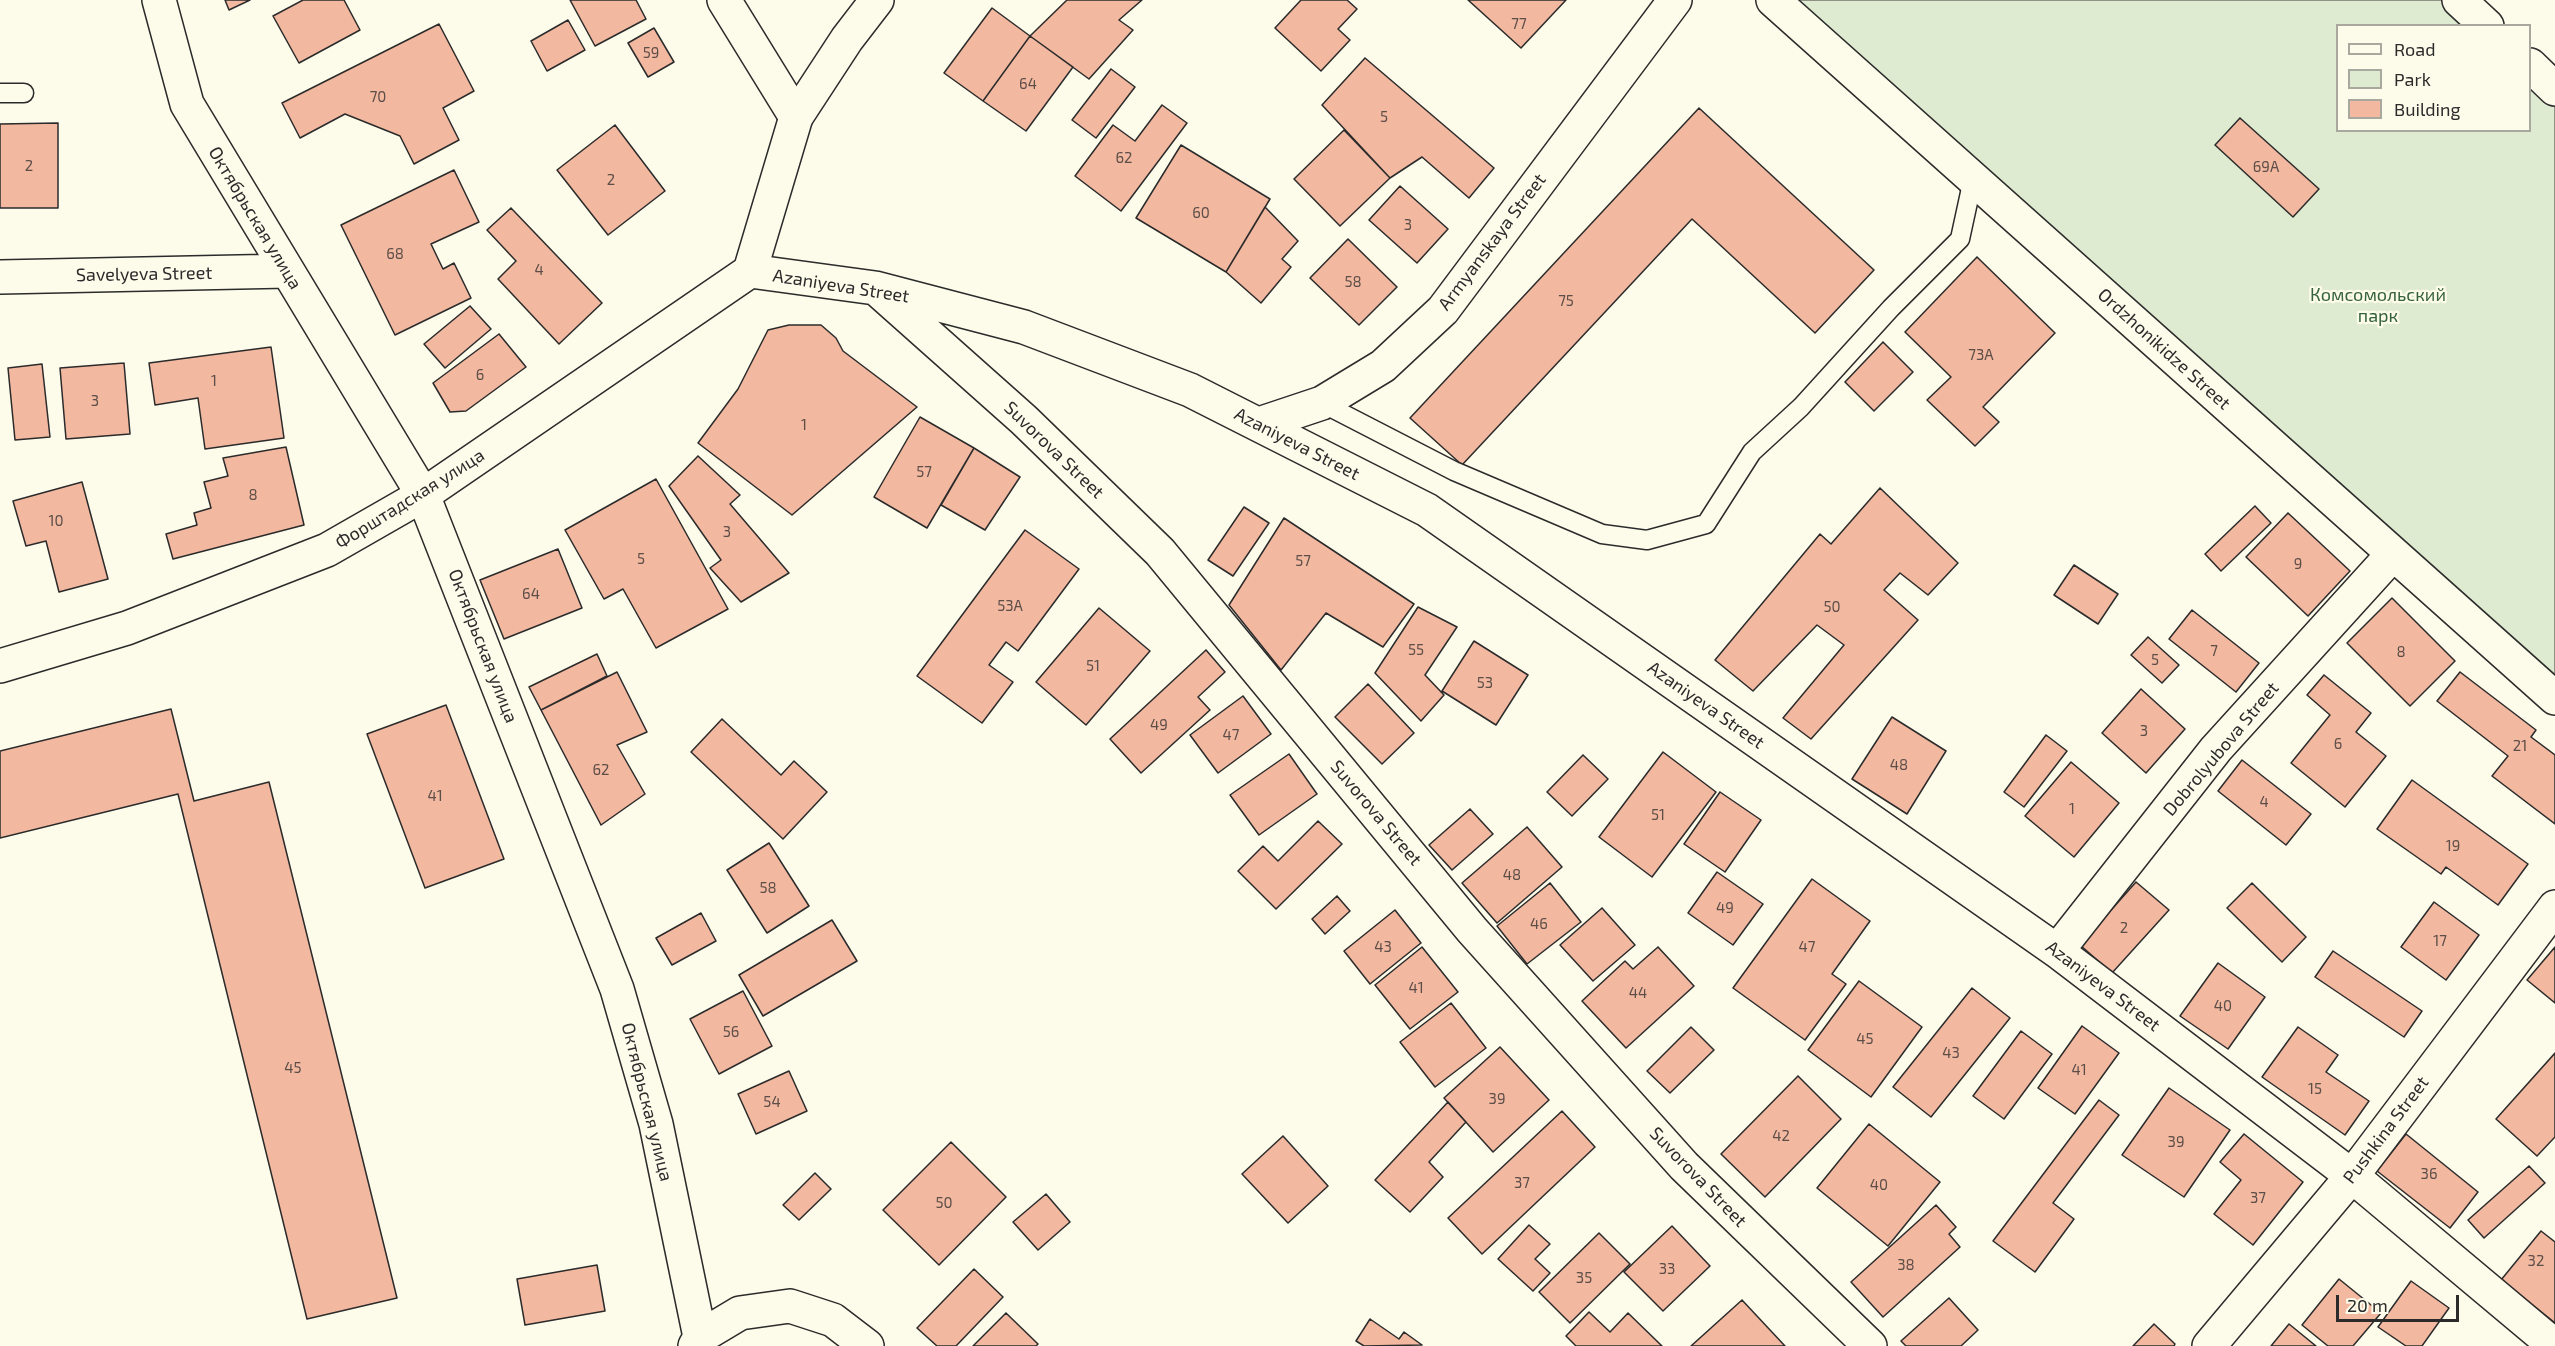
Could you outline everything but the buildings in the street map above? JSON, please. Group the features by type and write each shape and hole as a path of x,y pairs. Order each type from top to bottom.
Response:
{"street":[{"name":"Октябрьская улица","path":"159,0 187,104 423,495 617,989 656,1124 697,1342"},
{"path":"724,0 796,117"},
{"path":"750,271 796,117 847,39 877,0"},
{"name":"Armyanskaya Street","path":"1259,424 1322,403 1383,366 1443,310 1675,0"},
{"name":"Ordzhonikidze Street","path":"1773,0 2555,698"},
{"path":"2459,0 2485,24"},
{"path":"2531,68 2555,89"},
{"name":"Savelyeva Street","path":"0,277 287,271"},
{"name":"Azaniyeva Street","path":"750,271 875,288 1024,327 1190,390 1427,510 2057,951 2352,1176 2555,1346"},
{"name":"Форштадская улица","path":"0,666 127,628 327,550 423,495 750,271"},
{"name":"Suvorova Street","path":"875,288 1024,420 1161,552 1480,938 1684,1166 1869,1346"},
{"name":"Dobrolyubova Street","path":"2057,951 2216,749 2393,554"},
{"name":"Pushkina Street","path":"2209,1346 2352,1176 2555,907"},
{"path":"697,1342 740,1313 790,1306 833,1320 867,1346"}],"lane":[{"path":"0,93 24,93"},
{"path":"1322,403 1454,471 1602,534 1647,540 1706,524 1752,452 1801,407 1891,308 1960,239 1973,178"}],"green space":[{"name":"Комсомольский парк","path":"1773,0 2459,0 2486,24 2336,24 2336,132 2531,132 2531,67 2555,89 2555,698"}]}
